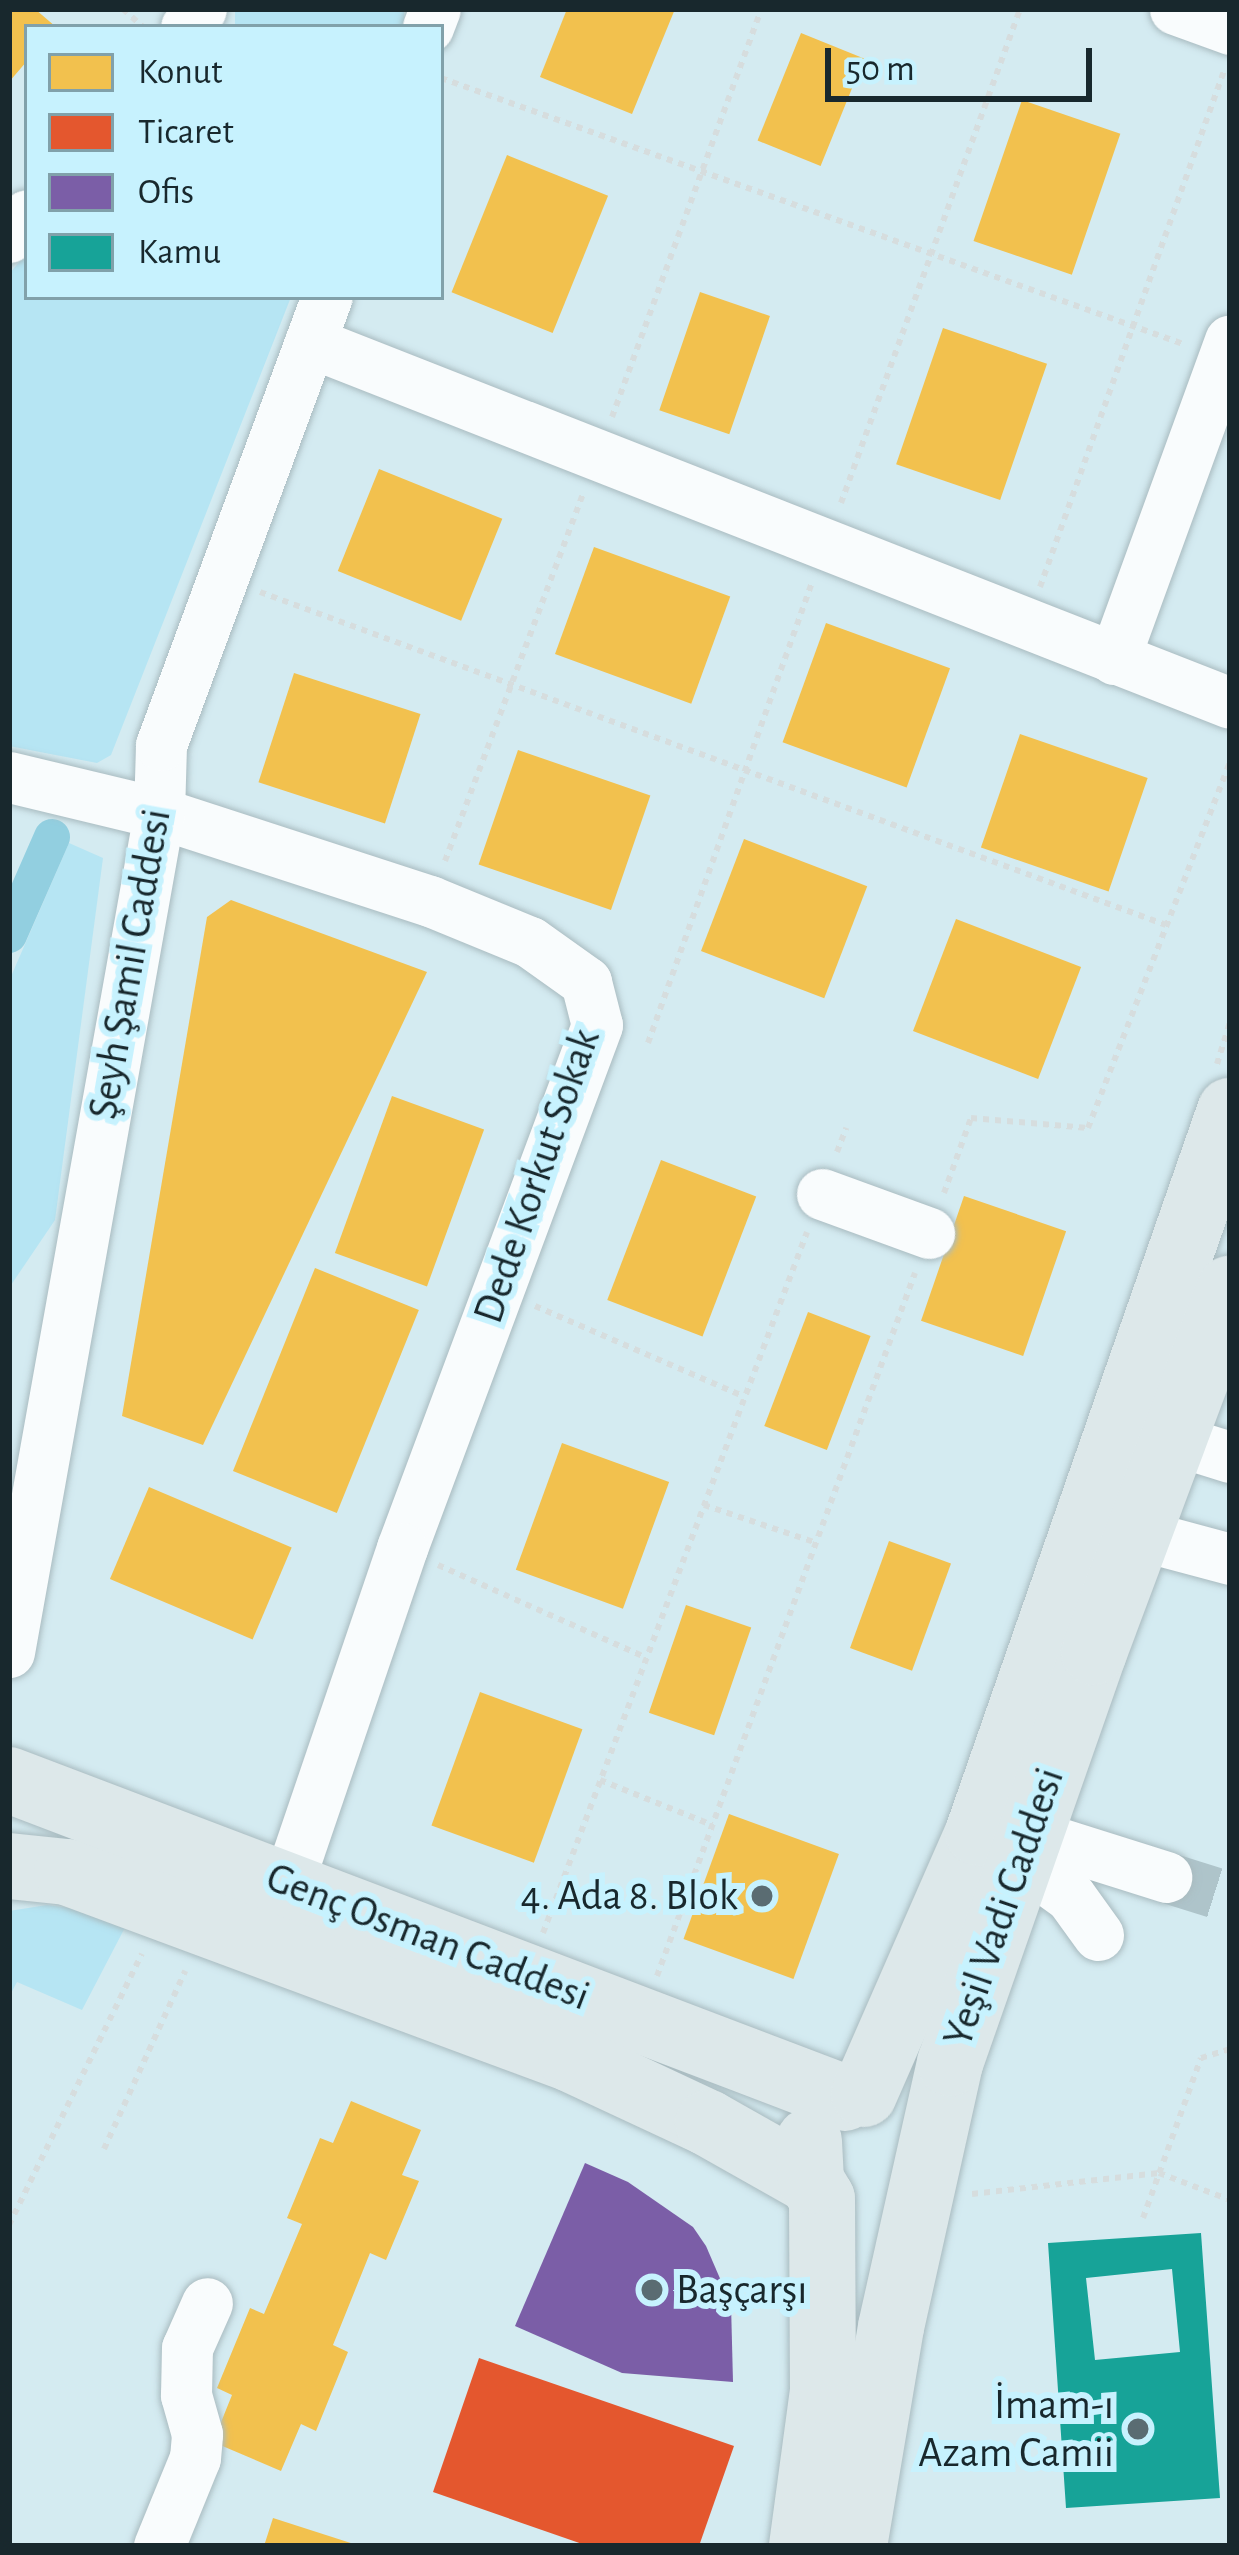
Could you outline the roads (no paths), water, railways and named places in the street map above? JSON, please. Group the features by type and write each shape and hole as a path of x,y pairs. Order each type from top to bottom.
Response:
{"main road":[{"name":"Yeşil Vadi Caddesi","path":"855,2096 977,1833 1221,1096"},
{"name":"Yeşil Vadi Caddesi","path":"854,2546 891,2326 942,2174 950,2062 1137,1534 1201,1448 1230,1289"},
{"name":"Genç Osman Caddesi","path":"9,1780 855,2096"},
{"name":"Genç Osman Caddesi","path":"9,1866 67,1872 571,2060 708,2123 816,2190"},
{"path":"802,2546 824,2391 816,2190 808,2141 829,2108 855,2096 900,2102 914,2114 942,2174 910,2199 876,2215 857,2214 816,2190"}],"street":[{"path":"1175,9 1230,29"},
{"path":"319,319 1027,625 1230,703"},
{"name":"Şeyh Şamil Caddesi","path":"9,1652 159,813 161,745 319,319"},
{"path":"1114,659 1227,350"},
{"name":"Dede Korkut Sokak","path":"9,777 159,813 430,901 530,942 586,982 597,1025 402,1548 289,1882"},
{"path":"822,1194 929,1233"},
{"path":"1137,1534 1230,1559"},
{"path":"1024,1852 1166,1877"},
{"path":"1024,1852 1049,1881 1070,1896 1098,1935"},
{"path":"159,2546 195,2458 197,2434 186,2395 188,2348 206,2302"}],"waterway":[{"path":"9,935 52,837"}],"tunnel":[{"path":"1166,1877 1230,1897"}],"place":[{"name":"4. Ada 8. Blok","path":"762,1896"},
{"name":"Başçarşı","path":"652,2290"},
{"name":"İmam-ı Azam Camii","path":"1138,2429"}]}
